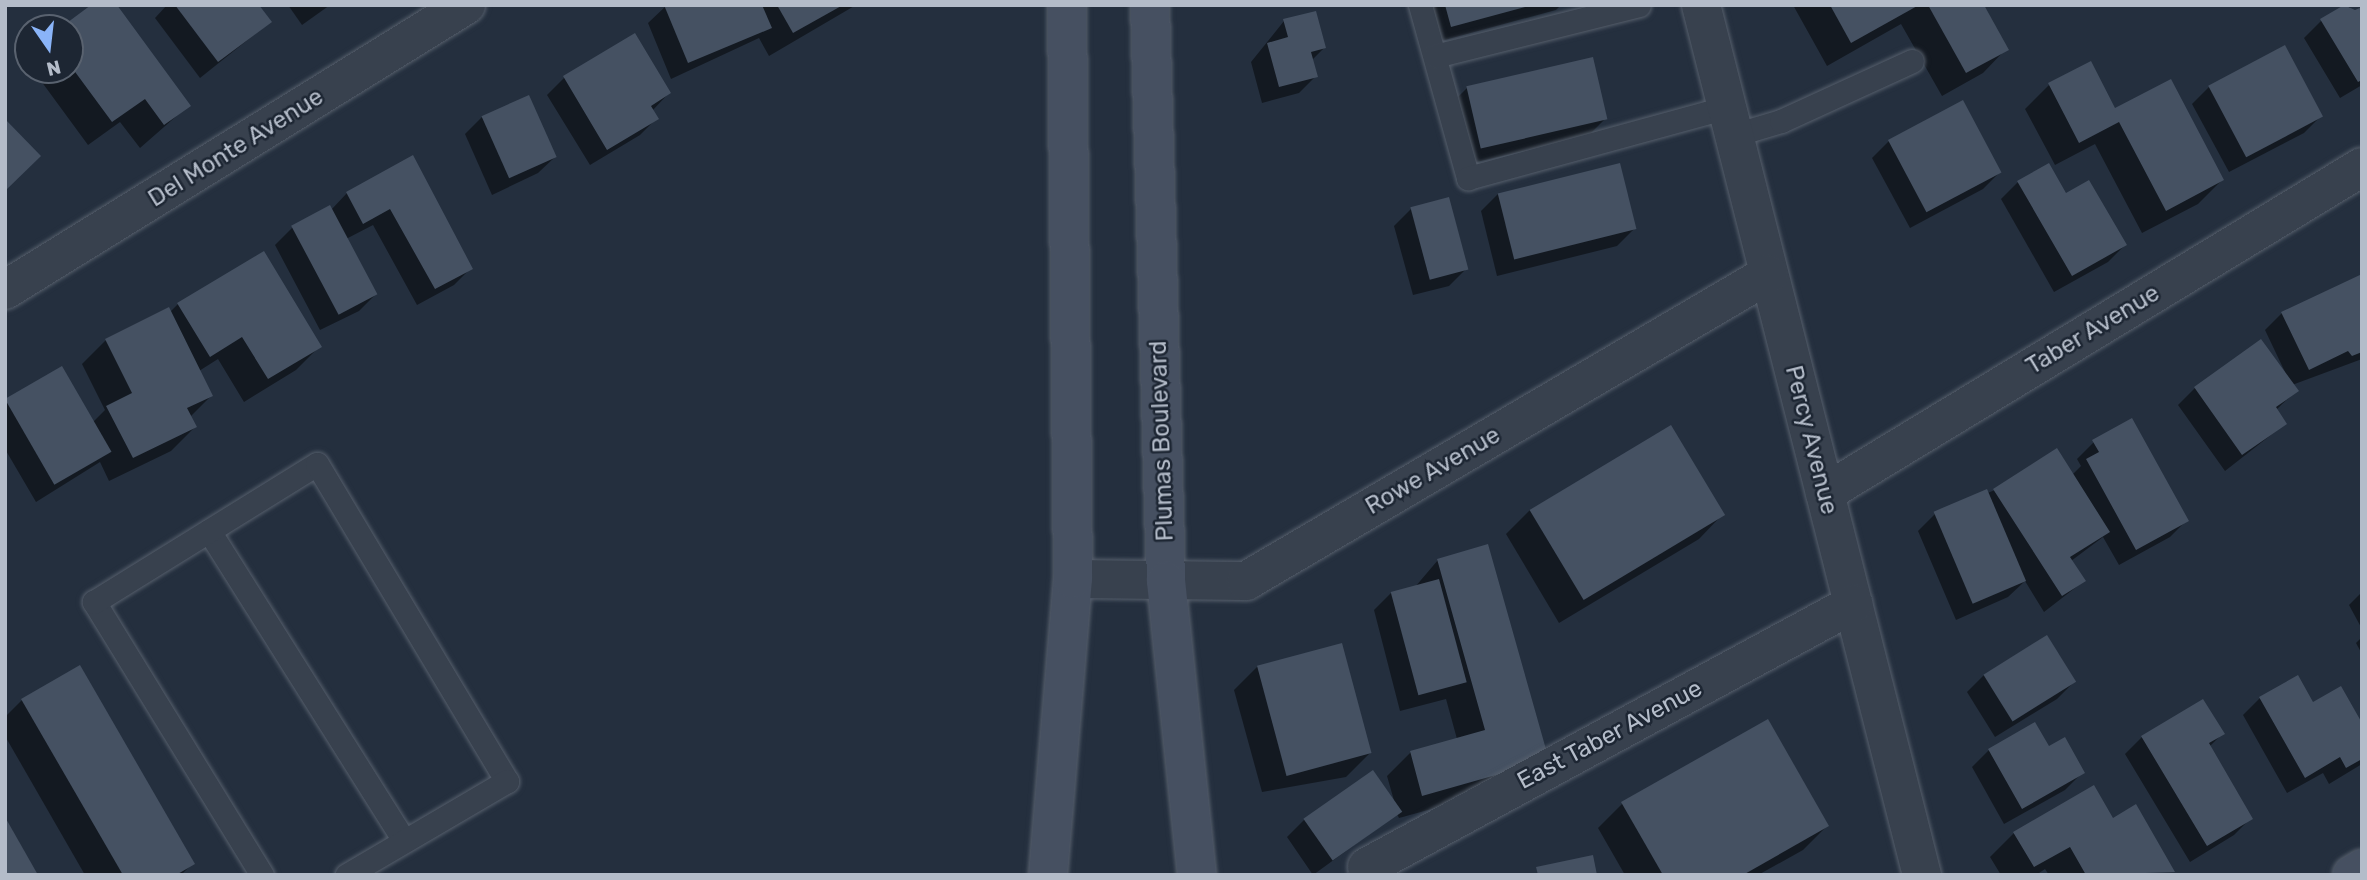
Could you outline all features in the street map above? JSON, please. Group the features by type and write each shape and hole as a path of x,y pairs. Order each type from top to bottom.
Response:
{"street":[{"name":"Del Monte Avenue","path":"5,290 466,5"},
{"path":"1048,875 1073,579 1067,5"},
{"name":"Plumas Boulevard","path":"1150,5 1166,581 1197,875"},
{"name":"Percy Avenue","path":"1701,5 1922,875"},
{"name":"Taber Avenue","path":"1825,492 2362,167"},
{"name":"Rowe Avenue","path":"1073,579 1246,581 1769,274"},
{"name":"East Taber Avenue","path":"1367,867 1853,604"},
{"path":"2352,875 2362,869"}],"lane":[{"path":"1420,5 1468,178 1730,121 1781,121 1912,61"},
{"path":"1435,56 1639,5"},
{"path":"261,875 94,603 317,464 507,781 347,875"},
{"path":"209,531 404,841"}],"building":[{"path":"91,5 117,5 191,106 164,125 145,99 112,122 84,84 84,14 79,14"},
{"path":"175,5 259,5 272,22 218,62"},
{"path":"664,5 762,5 772,28 688,63"},
{"path":"777,5 843,5 793,33"},
{"path":"1445,5 1529,5 1529,6 1451,27"},
{"path":"1830,5 1919,5 1851,43"},
{"path":"1928,5 1984,5 2009,50 1966,73"},
{"path":"2344,5 2355,10 2362,7 2362,80 2358,82 2320,19"},
{"path":"1316,11 1326,48 1311,52 1318,77 1279,87 1267,43 1288,37 1283,19"},
{"path":"635,33 671,93 651,106 659,119 607,150 563,76"},
{"path":"2285,45 2323,117 2246,157 2208,86"},
{"path":"1593,57 1607,119 1481,149 1466,86"},
{"path":"2091,61 2115,108 2171,79 2224,180 2166,211 2119,122 2079,143 2048,83"},
{"path":"529,95 557,157 509,178 481,116"},
{"path":"1963,100 2001,172 1926,212 1888,140"},
{"path":"5,119 41,156 5,191"},
{"path":"413,155 473,269 435,289 390,209 363,224 346,192"},
{"path":"1620,163 1636,229 1514,259 1498,193"},
{"path":"2049,163 2066,193 2089,180 2127,245 2072,276 2017,181"},
{"path":"1449,197 1468,269 1430,280 1410,207"},
{"path":"330,205 377,294 339,315 291,226"},
{"path":"264,251 322,347 268,379 242,337 210,357 177,303"},
{"path":"2362,274 2362,352 2352,356 2348,351 2309,370 2281,312"},
{"path":"169,307 213,396 187,408 197,427 133,458 106,406 132,393 105,339"},
{"path":"2261,339 2299,391 2276,407 2287,424 2242,455 2194,387"},
{"path":"62,366 112,452 54,485 5,399"},
{"path":"2132,418 2189,521 2136,550 2086,459 2099,452 2092,440"},
{"path":"1671,425 1725,515 1584,600 1530,510"},
{"path":"2057,448 2110,532 2070,557 2086,581 2062,596 1993,489"},
{"path":"1987,489 2026,581 1973,604 1934,512"},
{"path":"1488,544 1549,760 1422,796 1410,751 1485,730 1437,559"},
{"path":"1439,579 1467,682 1418,695 1391,592"},
{"path":"2047,635 2076,682 2013,721 1983,675"},
{"path":"1342,643 1372,753 1287,776 1257,666"},
{"path":"80,665 195,864 176,875 123,875 21,699"},
{"path":"2298,675 2313,702 2341,686 2362,723 2362,759 2346,768 2340,757 2305,778 2259,697"},
{"path":"2203,699 2225,734 2209,743 2253,819 2207,846 2141,736"},
{"path":"1768,719 1829,826 1743,875 1663,875 1621,802"},
{"path":"2035,722 2049,746 2065,737 2085,773 2022,809 1988,749"},
{"path":"1373,770 1402,812 1333,861 1303,819"},
{"path":"2094,785 2113,818 2136,804 2175,872 2086,875 2070,847 2034,867 2013,832"},
{"path":"5,817 38,875 5,875"},
{"path":"1593,855 1597,875 1538,875 1536,867"}]}
